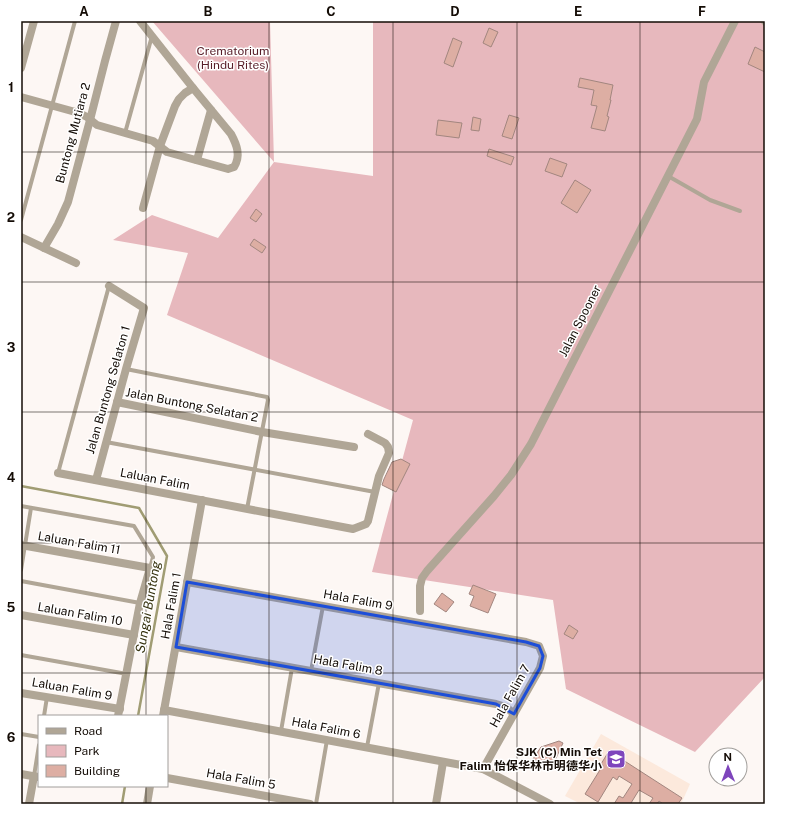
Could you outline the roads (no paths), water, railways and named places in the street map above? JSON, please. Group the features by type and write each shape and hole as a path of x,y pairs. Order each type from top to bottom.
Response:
{"street":[{"path":"21,68 34,21"},
{"name":"Buntong Mutiara 2","path":"44,248 58,224 68,202 104,61 116,21"},
{"path":"21,97 79,113 97,125 153,141 167,152 228,169 234,167 237,163 238,149 231,134 140,21"},
{"name":"Jalan Spooner","path":"420,611 420,586 422,578 494,496 511,475 531,444 697,119 704,82 735,21"},
{"path":"143,208 160,146 177,102 185,93 193,88"},
{"path":"197,160 212,110"},
{"path":"21,237 76,263"},
{"name":"Jalan Buntong Selaton 1","path":"96,480 144,308 109,286"},
{"name":"Jalan Buntong Selatan 2","path":"117,402 262,432 354,447"},
{"name":"Laluan Falim","path":"58,473 353,529 366,524 368,521 379,476 389,452 388,446 385,443 368,434"},
{"name":"Hala Falim 1","path":"164,713 202,500"},
{"name":"Laluan Falim 11","path":"23,546 150,568"},
{"path":"119,713 140,603 150,568"},
{"name":"Hala Falim 9","path":"187,582 526,642"},
{"name":"Laluan Falim 10","path":"21,615 134,635"},
{"name":"Hala Falim 7","path":"483,769 540,668 543,656 539,646 526,642"},
{"name":"Hala Falim 8","path":"176,647 496,704 506,707 514,714"},
{"name":"Laluan Falim 9","path":"21,693 47,697 119,713"},
{"name":"Hala Falim 6","path":"164,713 327,740 483,769 550,804"},
{"path":"436,804 444,762"},
{"path":"21,774 36,776 29,804"},
{"name":"Hala Falim 5","path":"168,778 310,804"},
{"path":"147,804 150,787"}],"lane":[{"path":"21,220 75,21"},
{"path":"762,21 765,24"},
{"path":"125,134 152,35"},
{"path":"668,176 710,200 740,211"},
{"path":"58,473 109,286"},
{"path":"126,369 267,397 268,400 247,509"},
{"path":"106,442 375,492"},
{"path":"21,506 134,526 153,557 150,568"},
{"path":"21,570 23,546 32,508"},
{"path":"21,581 140,603"},
{"path":"311,671 323,606"},
{"path":"21,655 127,674"},
{"path":"281,732 292,668"},
{"path":"367,748 379,683"},
{"path":"44,715 47,697"},
{"path":"21,734 38,737"},
{"path":"316,804 327,740"},
{"path":"36,776 38,755"}],"waterway":[{"name":"Sungai Buntong","path":"21,486 139,508 167,556 138,715"},
{"name":"Sungai Buntong","path":"122,804 125,787"}],"place":[{"name":"SJK (C) Min Tet Falim 怡保华林市明德华小","path":"616,759"}],"park label":[{"name":"Crematorium (Hindu Rites)","path":"233,58"}]}
